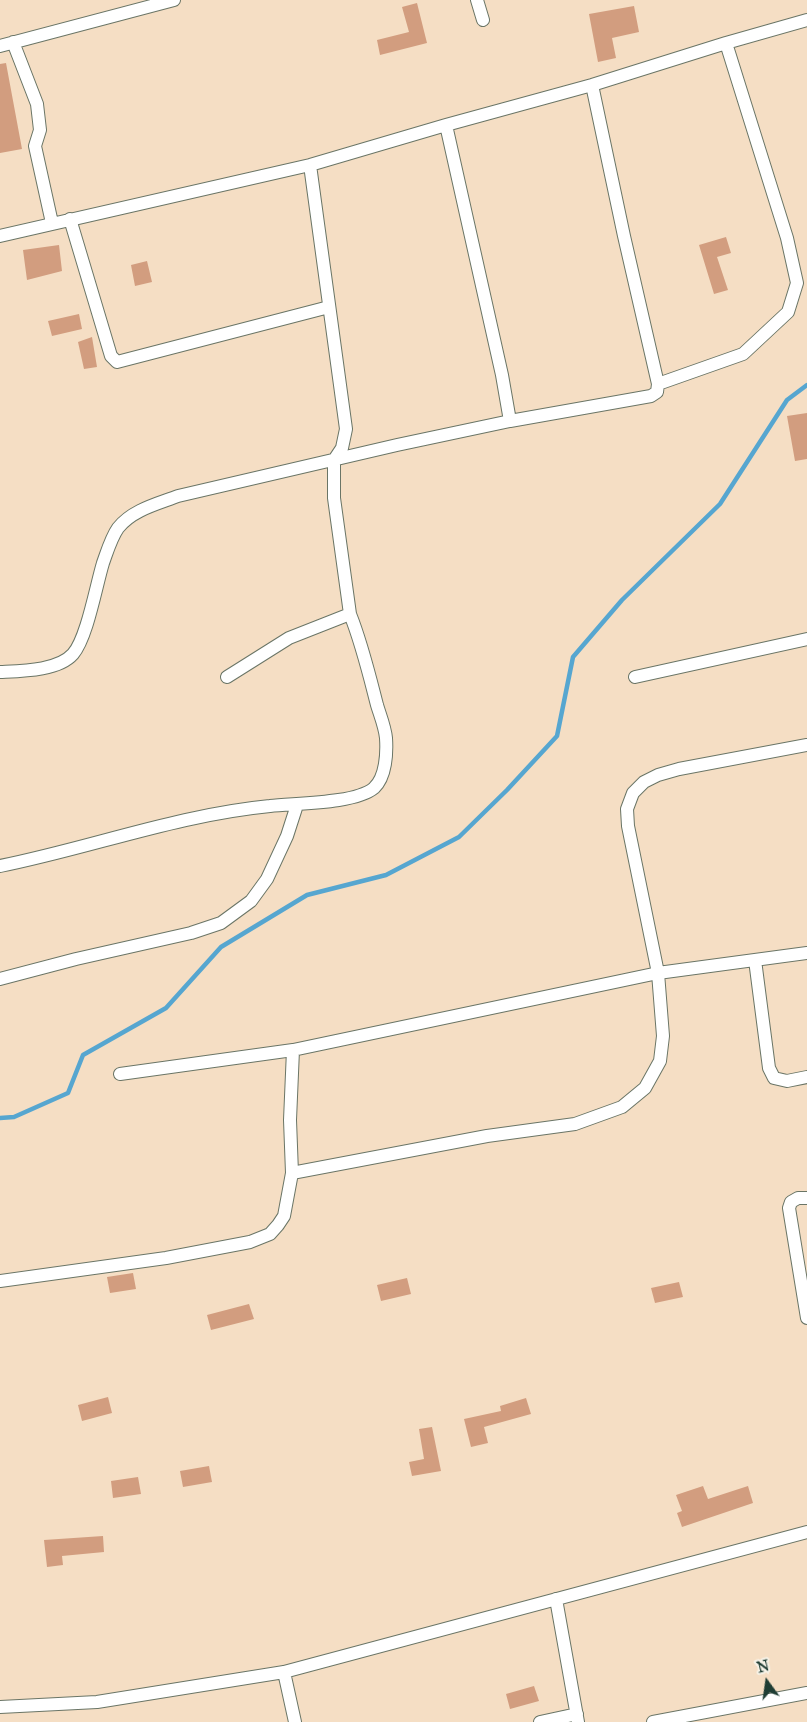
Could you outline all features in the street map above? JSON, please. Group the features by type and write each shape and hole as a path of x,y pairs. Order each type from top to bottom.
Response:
{"street":[{"path":"0,46 174,0"},
{"path":"477,0 483,20"},
{"path":"0,236 310,165 446,124 592,85 807,20"},
{"path":"13,42 37,104 40,130 35,146 52,223"},
{"path":"658,384 743,354 788,312 797,283 787,238 726,43"},
{"path":"0,672 43,668 58,663 72,655 81,642 96,586 117,529 134,514 148,507 178,496 334,460 510,421 651,396 657,392 658,384 592,85"},
{"path":"446,124 502,375 510,421"},
{"path":"0,866 35,859 188,819 239,809 333,801 352,797 374,788 384,769 386,736 358,634 350,614 335,506 334,460 342,448 346,429 310,165"},
{"path":"70,220 111,356 117,362 329,307"},
{"path":"227,677 288,638 350,614"},
{"path":"635,677 807,639"},
{"path":"292,1173 487,1136 576,1124 622,1107 646,1088 660,1061 663,1036 658,973 628,826 628,809 633,793 644,782 658,775 679,769 807,746"},
{"path":"0,979 76,959 191,933 221,923 251,901 268,879 287,836 297,804"},
{"path":"120,1074 294,1050 658,973 807,953"},
{"path":"755,960 769,1068 774,1078 787,1081 807,1078"},
{"path":"0,1281 166,1258 250,1242 270,1234 284,1216 292,1173 290,1120 294,1050"},
{"path":"807,1198 798,1198 791,1202 789,1208 807,1318"},
{"path":"0,1707 97,1702 284,1672 807,1532"},
{"path":"540,1722 578,1718 556,1600"},
{"path":"284,1672 295,1722"},
{"path":"653,1722 807,1693"}],"building":[{"path":"417,3 427,43 380,55 377,40 409,32 402,7"},
{"path":"634,6 639,32 612,38 616,58 598,62 589,14"},
{"path":"6,63 22,149 0,153 0,64"},
{"path":"726,237 731,253 717,257 728,290 714,294 699,245"},
{"path":"59,245 62,271 27,280 23,250"},
{"path":"147,261 152,282 135,286 131,265"},
{"path":"79,314 82,329 52,336 48,321"},
{"path":"92,337 97,367 84,369 78,342"},
{"path":"807,413 807,459 795,461 787,416"},
{"path":"133,1273 136,1289 110,1293 107,1277"},
{"path":"407,1278 411,1294 381,1301 377,1285"},
{"path":"679,1282 683,1297 655,1303 651,1288"},
{"path":"249,1304 254,1319 211,1330 207,1315"},
{"path":"108,1397 112,1413 82,1421 78,1405"},
{"path":"526,1398 531,1414 484,1427 488,1443 471,1447 464,1419 501,1411 500,1406"},
{"path":"432,1427 441,1471 412,1476 409,1462 424,1459 419,1429"},
{"path":"209,1466 212,1482 183,1487 180,1471"},
{"path":"138,1477 141,1494 113,1498 111,1481"},
{"path":"703,1486 708,1499 748,1486 753,1503 682,1527 677,1513 682,1511 676,1495"},
{"path":"103,1536 104,1552 62,1556 63,1565 47,1567 44,1540"},
{"path":"534,1686 539,1701 510,1709 506,1694"}],"waterway":[{"path":"0,1118 14,1117 68,1093 83,1055 166,1008 221,947 307,895 386,875 459,837 507,790 557,736 573,657 622,600 720,504 787,400 807,385"}]}
